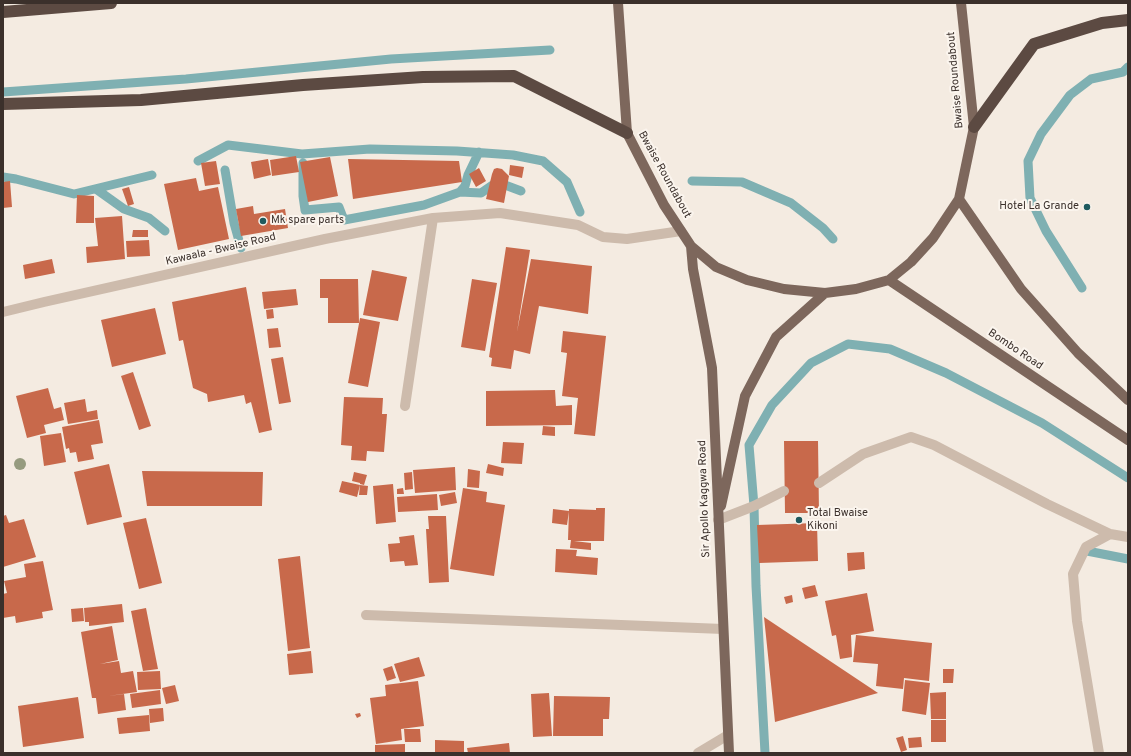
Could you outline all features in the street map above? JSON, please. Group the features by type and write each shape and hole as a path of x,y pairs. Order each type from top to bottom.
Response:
{"highway":[{"path":"3,12 111,3"},
{"path":"974,127 1034,44 1102,23 1128,20"},
{"path":"3,104 141,100 303,85 422,77 514,76 627,133"}],"main road":[{"name":"Bwaise Roundabout","path":"618,3 627,133 664,205 691,246 716,267 747,280 784,289 825,293 856,289 889,280 911,262 928,243 960,199 974,127 961,3"},
{"path":"960,199 1021,289 1078,353 1128,400"},
{"name":"Sir Apollo Kaggwa Road","path":"691,246 693,269 712,368 729,753"},
{"name":"Bombo Road","path":"889,280 1128,440"},
{"path":"718,520 746,396 776,337 825,293"}],"street":[{"name":"Kawaala - Bwaise Road","path":"3,312 326,239 433,218 500,213 578,225 603,237 627,239 681,231"},
{"path":"405,406 433,218"},
{"path":"819,483 863,454 911,437 934,445 1047,504 1110,534 1128,537"},
{"path":"718,520 754,506 784,491"},
{"path":"1099,753 1077,621 1073,574 1086,547 1110,534"},
{"path":"366,615 723,629"},
{"path":"698,753 728,735"}],"building":[{"path":"296,156 299,172 272,176 270,160"},
{"path":"330,157 338,196 308,202 300,162"},
{"path":"268,159 271,175 254,179 251,162"},
{"path":"348,159 459,161 462,182 353,199"},
{"path":"216,161 220,184 205,186 201,163"},
{"path":"510,165 524,167 522,178 509,175"},
{"path":"479,168 486,181 476,187 469,174"},
{"path":"494,169 502,169 509,176 504,203 486,199 492,174"},
{"path":"196,178 199,191 218,187 229,239 178,250 164,184"},
{"path":"10,181 12,207 3,208 3,182"},
{"path":"129,187 134,204 128,206 122,189"},
{"path":"77,195 94,196 94,223 76,223"},
{"name":"Mk spare parts","path":"253,206 254,214 285,209 288,228 241,236 236,209"},
{"path":"122,216 125,259 87,263 86,247 98,246 95,218"},
{"path":"133,230 148,230 148,237 132,237"},
{"path":"149,240 150,256 127,257 126,241"},
{"path":"506,247 530,250 517,332 531,259 592,266 588,314 539,306 530,354 514,350 511,369 491,366 492,358 489,357"},
{"path":"52,259 55,273 25,279 23,265"},
{"path":"372,270 407,277 398,321 363,315"},
{"path":"320,279 358,279 359,323 328,323 328,298 320,298"},
{"path":"472,279 497,283 485,351 461,347"},
{"path":"246,287 272,430 259,433 251,402 246,404 244,395 208,402 207,394 193,388 183,340 179,341 172,302"},
{"path":"296,289 298,305 264,309 262,292"},
{"path":"155,308 166,354 112,367 101,320"},
{"path":"273,309 274,318 267,319 266,310"},
{"path":"360,318 380,322 368,387 348,383"},
{"path":"278,328 281,347 269,348 267,329"},
{"path":"563,331 606,336 595,436 574,434 578,398 562,396 567,353 561,352"},
{"path":"283,357 291,402 279,404 271,359"},
{"path":"133,372 151,426 139,430 121,376"},
{"path":"48,388 54,409 61,407 64,420 44,425 46,433 27,438 16,396"},
{"path":"555,390 556,406 572,405 572,425 486,426 486,391"},
{"path":"344,397 383,398 382,414 387,414 384,452 367,451 366,461 351,460 352,446 341,445"},
{"path":"85,399 87,412 97,410 98,419 68,424 64,403"},
{"path":"99,420 103,443 91,445 94,459 78,462 76,452 70,453 69,448 66,449 62,427"},
{"path":"543,426 555,427 555,436 542,435"},
{"path":"61,433 66,462 44,466 40,436"},
{"path":"784,441 818,441 819,513 785,513"},
{"path":"503,442 524,443 522,464 501,463"},
{"path":"109,464 122,517 87,525 74,472"},
{"path":"488,464 504,468 503,476 486,473"},
{"path":"455,467 456,490 415,493 413,470"},
{"path":"468,469 480,471 479,488 467,487"},
{"path":"142,471 263,472 262,506 147,506"},
{"path":"354,472 367,475 364,485 352,481"},
{"path":"412,472 413,489 405,490 404,473"},
{"path":"342,481 360,485 357,497 339,492"},
{"path":"393,484 396,522 376,524 373,486"},
{"path":"360,485 368,486 367,495 359,495"},
{"path":"403,488 404,494 397,494 397,489"},
{"path":"463,488 487,492 486,502 505,505 494,576 450,569"},
{"path":"455,492 457,503 441,506 439,495"},
{"path":"437,494 438,510 398,512 397,497"},
{"path":"596,508 605,508 604,541 574,541 591,543 591,550 570,548 571,540 568,540 569,509 596,510"},
{"path":"553,509 569,511 567,525 552,523"},
{"path":"6,515 9,523 24,519 36,557 3,567 3,516"},
{"path":"428,516 446,516 449,582 429,583 426,529 429,529"},
{"path":"146,518 162,583 139,589 123,523"},
{"path":"817,523 818,561 759,563 757,525"},
{"path":"414,535 418,565 405,566 404,561 390,562 388,544 400,543 399,537"},
{"path":"556,549 577,550 576,556 598,558 597,575 555,572"},
{"path":"864,552 865,569 848,571 847,553"},
{"path":"300,556 310,648 288,651 278,559"},
{"path":"43,561 53,610 42,612 43,618 16,623 15,616 3,618 3,594 7,593 4,581 26,577 24,564"},
{"path":"815,585 818,596 805,599 802,588"},
{"path":"867,593 874,631 851,635 852,657 840,659 836,635 832,636 825,601"},
{"path":"792,595 793,602 786,604 784,597"},
{"path":"122,604 124,622 89,626 89,622 85,622 84,608"},
{"path":"83,608 84,621 72,622 71,609"},
{"path":"146,608 158,669 143,671 131,611"},
{"path":"764,617 878,693 775,722"},
{"path":"112,626 118,660 100,664 119,661 121,673 133,671 137,692 108,696 124,694 126,710 98,714 96,698 92,698 81,632"},
{"path":"856,635 932,643 929,681 904,678 903,689 876,686 878,664 853,662"},
{"path":"311,651 313,673 289,675 287,654"},
{"path":"419,657 425,676 400,682 394,664"},
{"path":"392,666 396,678 387,681 383,669"},
{"path":"943,669 954,669 953,683 943,683"},
{"path":"160,671 161,689 138,690 137,672"},
{"path":"905,680 930,683 926,715 902,711"},
{"path":"418,681 424,726 401,729 402,740 376,744 370,698 386,696 385,685"},
{"path":"175,685 179,701 166,704 162,688"},
{"path":"160,690 161,704 132,708 130,694"},
{"path":"946,692 946,719 931,719 930,693"},
{"path":"549,693 552,736 533,737 531,694"},
{"path":"554,696 610,697 609,719 603,719 603,736 553,736"},
{"path":"78,697 84,738 23,747 18,706"},
{"path":"163,708 164,721 150,723 149,709"},
{"path":"360,713 361,716 357,718 355,714"},
{"path":"149,715 150,731 119,734 117,718"},
{"path":"931,720 946,720 946,742 931,742"},
{"path":"404,729 420,729 421,742 405,742"},
{"path":"903,736 907,750 901,752 896,738"},
{"path":"921,737 922,747 909,748 908,738"},
{"path":"435,740 464,741 464,753 435,753"},
{"path":"509,743 510,753 468,753 467,748"},
{"path":"405,744 405,753 375,753 375,745"}],"waterway":[{"path":"3,92 186,79 391,59 550,50"},
{"path":"1082,288 1046,231 1030,198 1028,161 1041,134 1070,95 1091,79 1123,72 1128,67"},
{"path":"198,161 228,145 302,154 370,149 457,151 513,155 543,161 567,182 580,212"},
{"path":"303,163 303,196 305,210 339,207 344,220 424,205 460,192 465,186 468,175 479,152"},
{"path":"225,170 234,223 241,248"},
{"path":"3,177 74,194 152,175"},
{"path":"692,181 742,182 791,203 823,228 833,239"},
{"path":"460,192 481,193 497,182 521,191"},
{"path":"96,189 124,209 149,218 165,231"},
{"path":"765,753 756,586 754,506 749,445 772,405 811,363 848,344 890,349 946,373 1042,423 1128,478"},
{"path":"1087,551 1128,559"}],"place":[{"name":"Hotel La Grande","path":"1087,207"},
{"name":"Mk spare parts","path":"263,221"},
{"name":"Total Bwaise Kikoni","path":"799,520"}]}
